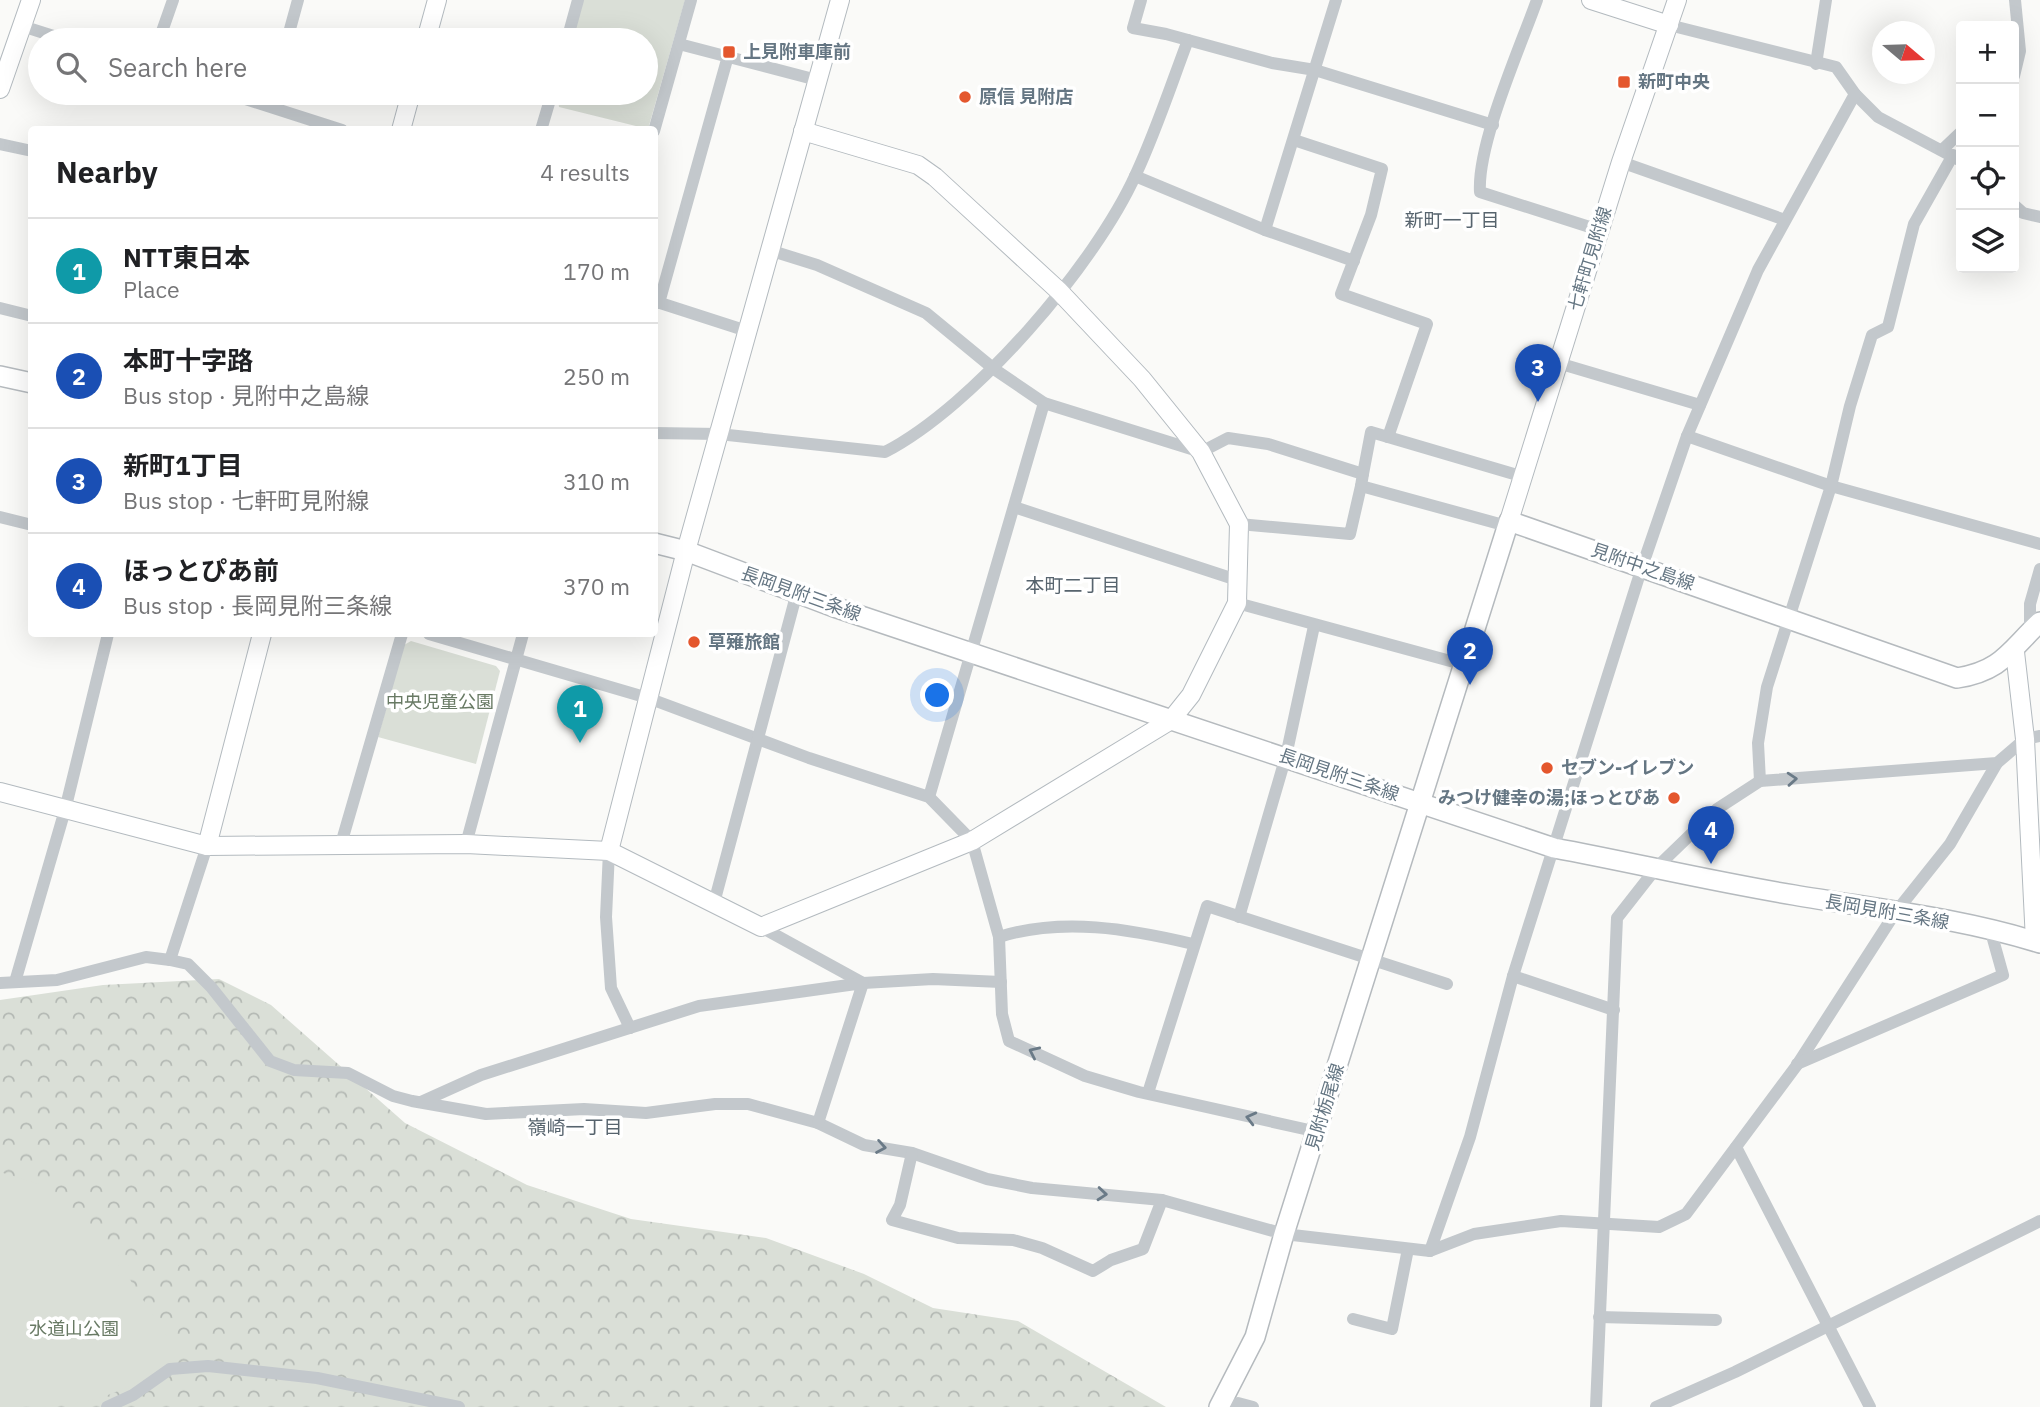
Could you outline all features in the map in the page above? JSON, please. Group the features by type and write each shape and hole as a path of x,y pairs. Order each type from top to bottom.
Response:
{"main road":[{"path":"0,376 28,382"},
{"path":"1422,803 1508,524"},
{"name":"見附中之島線","path":"1508,524 1642,566 1957,678 1979,674 2015,652 2035,627"},
{"name":"長岡見附三条線","path":"658,544 686,551 971,652 1555,848 1657,867 1706,880 1895,913 2037,942"},
{"name":"見附栃尾線","path":"1219,1407 1255,1337 1284,1234 1422,803"}],"street":[{"path":"0,89 31,0"},
{"path":"163,28 173,0"},
{"path":"290,28 298,0"},
{"path":"429,28 437,0"},
{"path":"570,28 578,0"},
{"path":"655,126 691,0"},
{"path":"630,1028 611,988 606,917 609,851 686,551 839,0"},
{"path":"1141,0 1133,28 1272,63 1315,70 1493,125"},
{"path":"1265,230 1336,0"},
{"path":"1537,0 1493,125 1479,181 1480,192 1599,230"},
{"path":"1591,0 1668,25 1836,67 1854,94 1878,117 1952,155 1914,225 1888,327 1872,335 1850,406 1791,619 1767,687 1758,743 1760,781"},
{"name":"七軒町見附線","path":"1508,524 1620,162 1677,0"},
{"path":"1816,64 1826,0"},
{"path":"2015,0 2017,21"},
{"path":"22,26 28,28"},
{"path":"658,433 719,434 885,452 903,443 994,369 1059,291 1100,235 1135,176 1188,40"},
{"path":"679,44 817,80"},
{"path":"658,299 728,56"},
{"path":"1430,1251 1470,1137 1513,976 1642,566 1687,436 1758,270 1854,94"},
{"path":"263,105 299,123 317,126"},
{"path":"402,126 408,105"},
{"path":"542,126 548,105"},
{"path":"761,927 972,841 1171,720 1191,695 1237,603 1239,524 1201,452 1142,379 1059,291 935,177 918,165 803,131"},
{"path":"1294,140 1382,169 1354,261 1341,293 1427,324 1388,437"},
{"path":"0,144 28,151"},
{"path":"1620,162 1784,220"},
{"path":"1135,176 1265,230 1354,261"},
{"path":"2019,209 2040,217"},
{"path":"769,250 817,265 926,313 994,369 1044,403 1201,452 1228,438 1268,444 1362,480 1508,524"},
{"path":"658,302 747,331"},
{"path":"0,308 28,315"},
{"path":"1558,363 1700,405"},
{"path":"929,797 1044,403"},
{"path":"1239,524 1350,534 1371,432 1524,477"},
{"path":"1687,436 1830,486 2040,544"},
{"path":"1014,507 1237,580"},
{"path":"0,532 2,517 28,524"},
{"path":"2035,627 2030,604 2040,569"},
{"path":"714,903 760,740 797,592"},
{"path":"1237,603 1465,665"},
{"path":"1240,917 1286,756 1314,626"},
{"path":"15,982 65,810 107,637"},
{"path":"170,960 208,846 261,637"},
{"path":"341,844 401,637"},
{"path":"440,637 648,698 760,740 929,797 972,841 999,937 1002,1014 1009,1041 1085,1076 1318,1132"},
{"path":"467,844 522,637"},
{"path":"2015,652 2032,738 2037,942"},
{"path":"0,983 57,980 146,957 170,960 188,964 211,987 270,1061 294,1070 348,1073 393,1096 486,1114 584,1109 646,1112 715,1104 748,1104 818,1123 864,1145 912,1153 976,1176 1032,1188 1162,1200 1284,1234 1430,1251 1474,1234 1561,1221 1659,1227 1686,1214 1797,1065 1895,913 1950,844 1997,763 2032,738"},
{"path":"1596,1407 1605,1222 1605,1145 1617,918 1657,867 1717,809 1760,781 1997,763"},
{"path":"0,792 208,846 467,844 609,851 761,927 863,983"},
{"path":"1148,1093 1207,906 1447,984"},
{"path":"999,937 1015,932 1095,926 1133,930 1193,944"},
{"path":"1797,1065 2003,975 1991,932"},
{"path":"1513,976 1614,1010"},
{"path":"421,1102 481,1075 699,1006 863,983 933,979 1001,982"},
{"path":"818,1123 863,983"},
{"path":"1736,1147 1870,1407"},
{"path":"912,1153 900,1205 892,1220 958,1238 1013,1240 1042,1248 1093,1271 1111,1260 1143,1249 1162,1200"},
{"path":"1657,1407 2040,1221"},
{"path":"1353,1319 1392,1329 1408,1249"},
{"path":"1599,1317 1679,1322 1716,1320"},
{"path":"107,1407 133,1395 170,1369 208,1366 317,1378 459,1407"},
{"path":"1230,1407 1238,1403 1253,1407"}],"green space":[{"path":"583,0 685,0 658,94 658,28 575,28"},
{"path":"655,105 649,126 636,126 559,107"},
{"name":"中央児童公園","path":"411,641 496,666 500,671 476,764 378,737 404,645"},
{"path":"219,979 271,1005 405,1123 527,1185 631,1219 766,1238 864,1274 933,1308 1018,1321 1166,1407 0,1407 0,1000 103,985"},
{"name":"水道山公園","path":"0,1172 42,1185 125,1272 179,1355 134,1383 95,1399 53,1406 0,1407"}],"place":[{"name":"上見附車庫前","path":"729,52"},
{"name":"新町中央","path":"1624,82"},
{"name":"原信 見附店","path":"965,97"},
{"name":"新町1丁目","path":"1538,402"},
{"name":"草薙旅館","path":"694,642"},
{"name":"本町十字路","path":"1470,685"},
{"name":"NTT東日本","path":"580,743"},
{"name":"セブン-イレブン","path":"1547,768"},
{"name":"みつけ健幸の湯;ほっとぴあ","path":"1674,798"},
{"name":"ほっとぴあ前","path":"1711,864"}],"district":[{"name":"新町一丁目","path":"1452,220"},
{"name":"本町二丁目","path":"1073,585"},
{"name":"嶺崎一丁目","path":"575,1127"}]}
